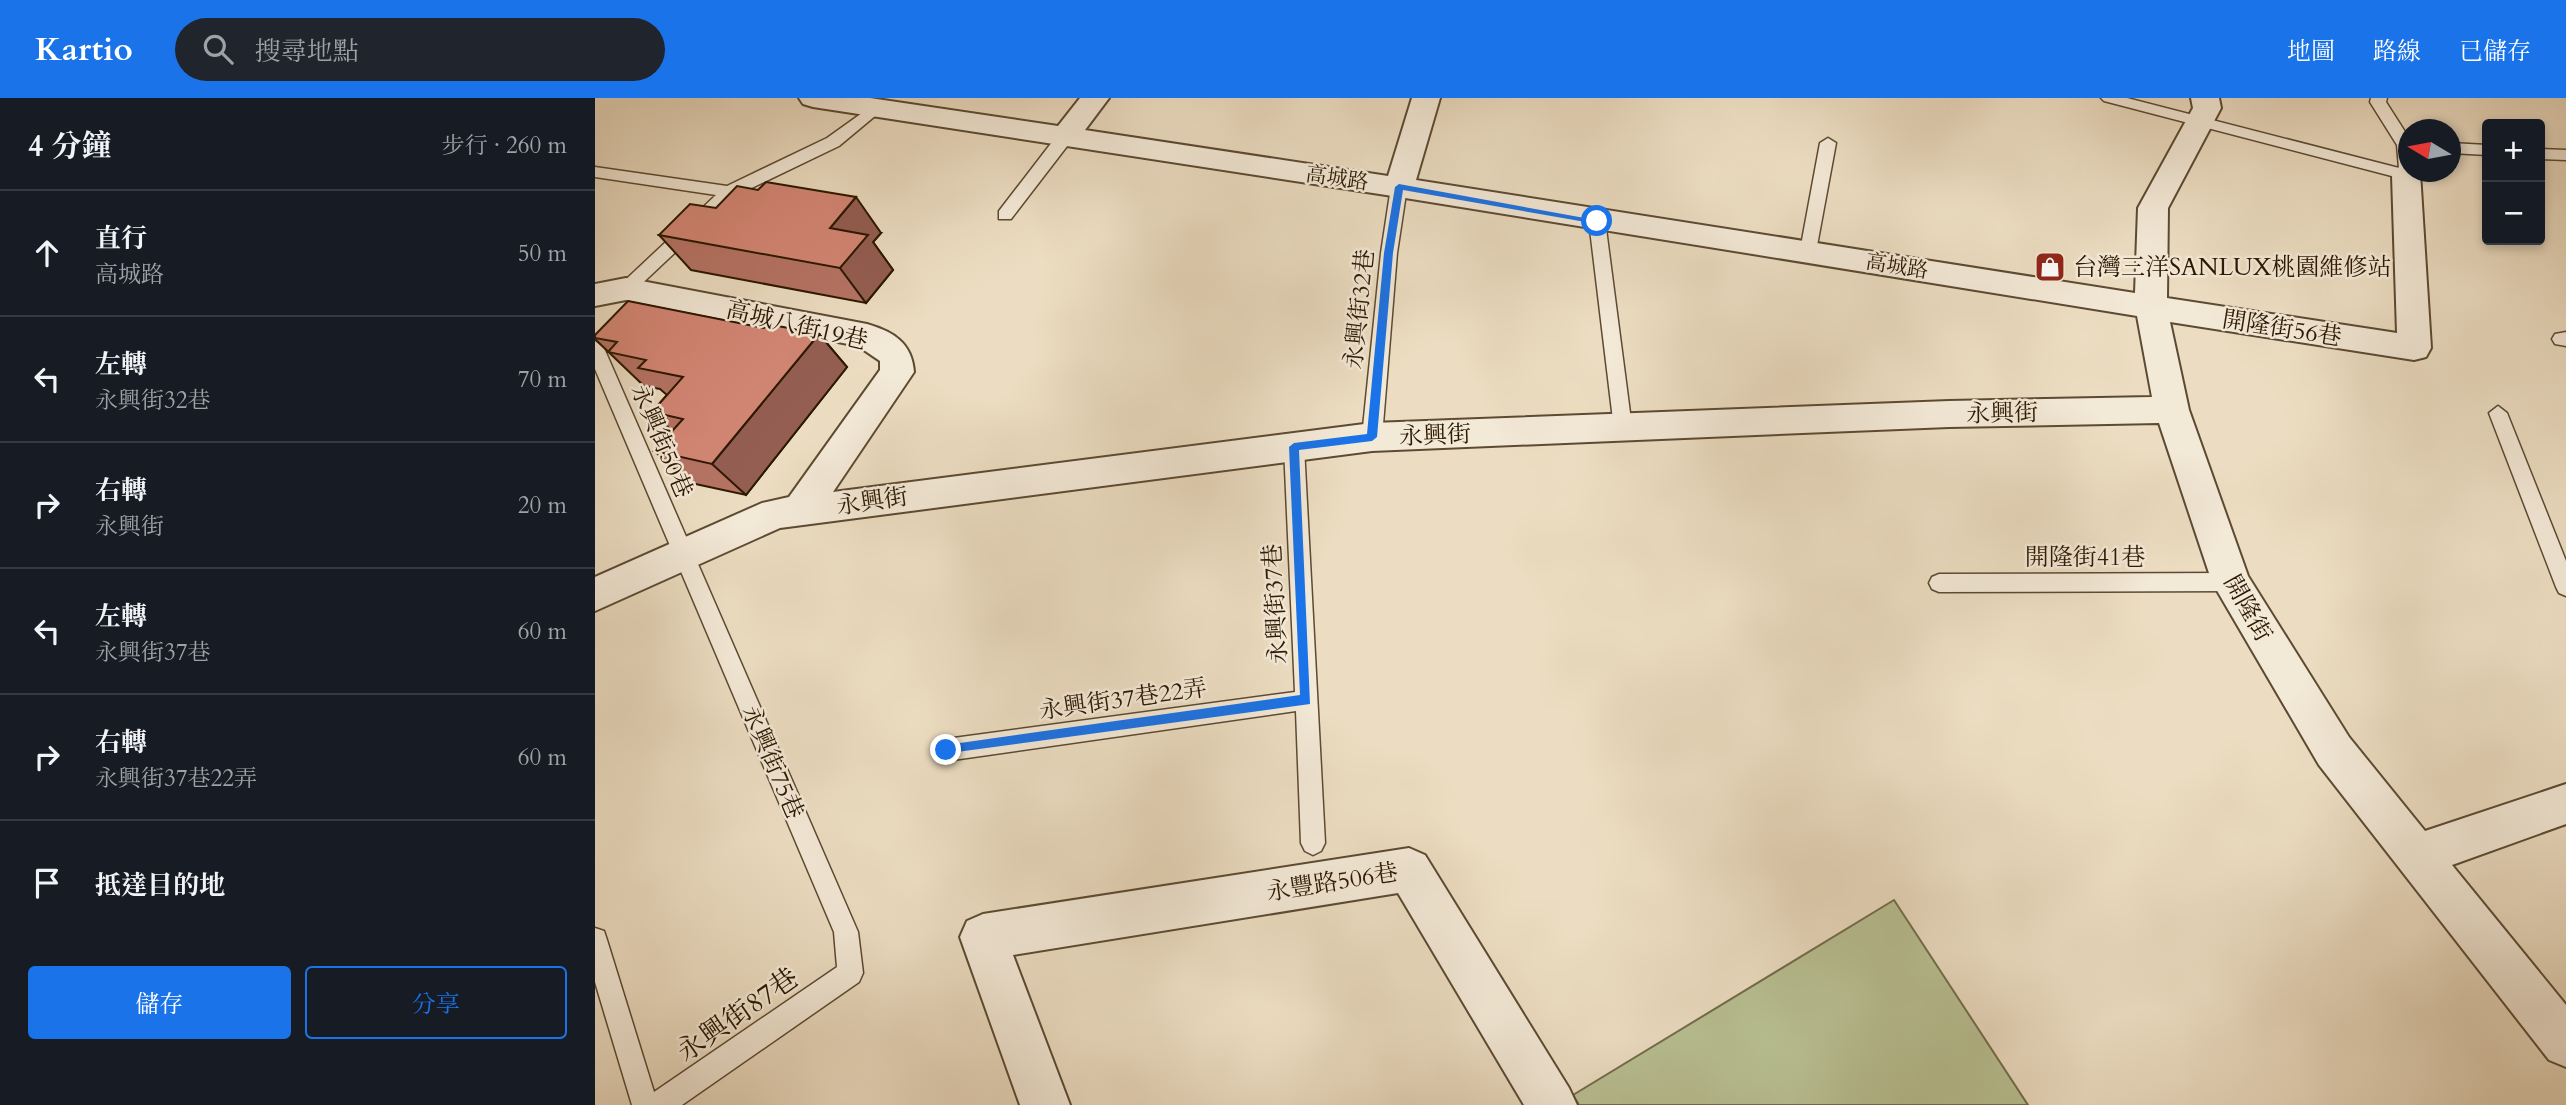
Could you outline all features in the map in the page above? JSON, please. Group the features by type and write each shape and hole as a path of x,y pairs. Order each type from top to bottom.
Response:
{"street":[{"name":"高城路","path":"813,98 1399,187 1597,221 1808,251 2151,307"},
{"path":"1065,137 1095,98"},
{"path":"1399,187 1426,98"},
{"name":"開隆街","path":"2202,110 2153,208 2151,307 2172,410 2231,582 2333,751 2419,855 2566,1043"},
{"name":"開隆街56巷","path":"2151,307 2414,348 2408,182"},
{"name":"高城八街19巷","path":"611,292 866,336 896,355 897,372 800,511"},
{"name":"永興街","path":"595,595 775,514 1372,437 1949,414 2172,410"},
{"path":"2419,855 2566,804"},
{"name":"永豐路506巷","path":"1045,1105 983,937 1409,870 1552,1105"}],"lane":[{"path":"2109,98 2202,110 2398,153"},
{"path":"2379,98 2378,102 2398,139"},
{"path":"611,292 729,192 833,142 876,108"},
{"path":"1005,215 1065,137"},
{"path":"1808,251 1828,143"},
{"path":"2461,149 2482,150"},
{"path":"2545,154 2566,155"},
{"path":"595,172 729,192"},
{"name":"永興街32巷","path":"1372,437 1388,253 1399,187"},
{"path":"1597,221 1623,428"},
{"name":"永興街50巷","path":"595,348 684,554"},
{"path":"2498,412 2566,587"},
{"name":"永興街37巷","path":"1294,447 1313,843"},
{"name":"永興街75巷","path":"684,554 846,932 850,973"},
{"name":"開隆街41巷","path":"1939,583 2231,582"},
{"name":"永興街37巷22弄","path":"946,750 1306,700"},
{"path":"595,940 645,1105"},
{"name":"永興街87巷","path":"659,1105 850,973"}],"green space":[{"path":"1894,900 2028,1105 1579,1105 1573,1095"}],"building":[{"path":"766,182 856,197 830,228 868,235 840,268 659,235 690,204 716,208 737,186 758,190"},
{"path":"628,301 764,328 768,324 819,334 712,464 654,451 683,419 652,412 683,377 638,368 646,360 608,352 617,342 595,338"}],"place":[{"name":"台灣三洋SANLUX桃園維修站","path":"2050,267"}],"route":[{"path":"946,750 1306,700 1294,447 1372,437 1388,253 1399,187 1597,221"}]}
